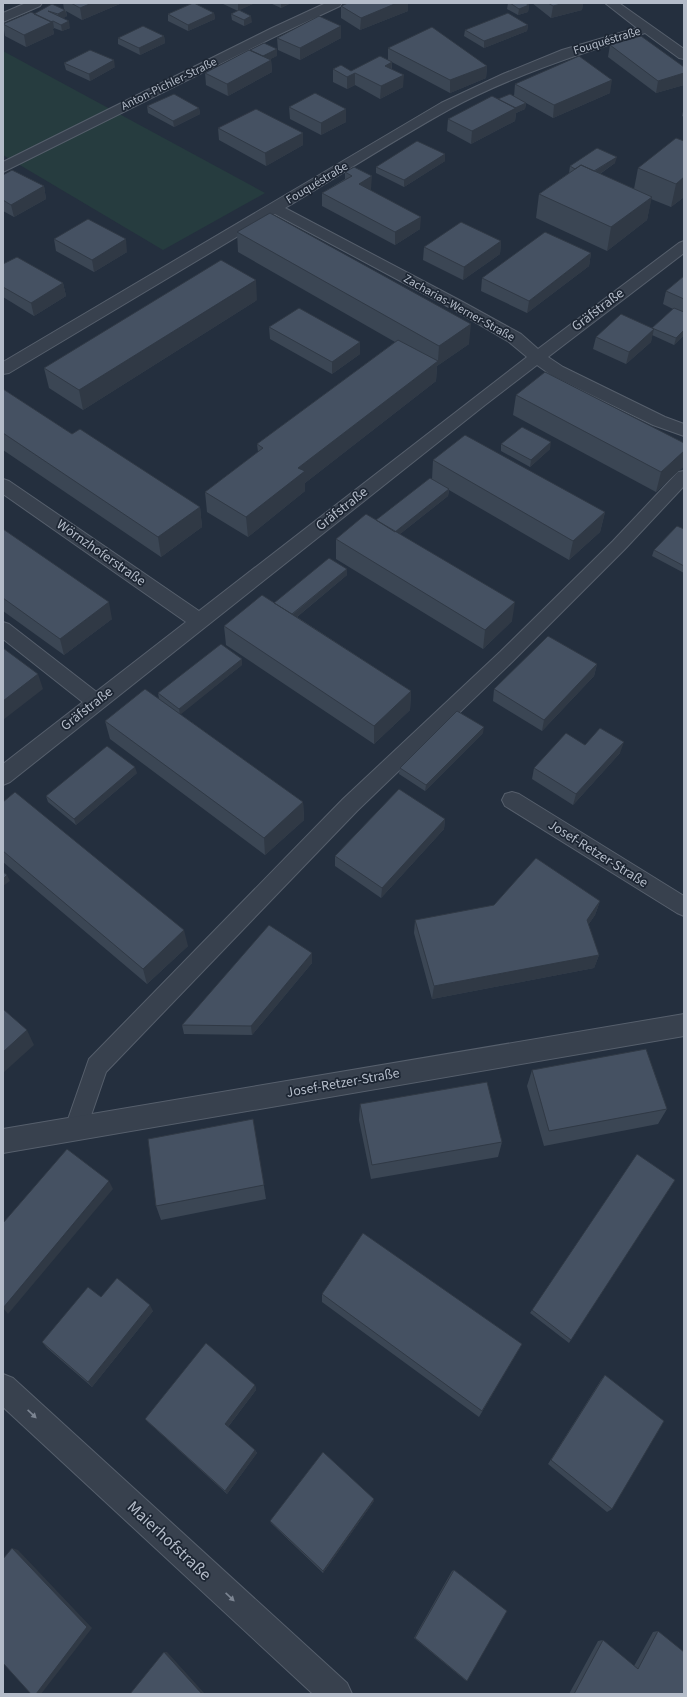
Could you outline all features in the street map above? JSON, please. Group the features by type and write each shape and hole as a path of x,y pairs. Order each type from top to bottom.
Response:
{"street":[{"path":"3,18 36,3"},
{"name":"Anton-Pichler-Straße","path":"3,168 227,55 336,3"},
{"path":"611,3 684,55"},
{"name":"Fouquéstraße","path":"3,369 453,102 508,77 567,53 646,29"},
{"name":"Zacharias-Werner-Straße","path":"275,208 515,338 557,371 659,421 684,430"},
{"name":"Gräfstraße","path":"3,776 536,356 684,246"},
{"name":"Wörnzhoferstraße","path":"3,485 199,621"},
{"name":"Josef-Retzer-Straße","path":"3,1141 684,1025"},
{"name":"Maierhofstraße","path":"3,1388 336,1694"}],"lane":[{"path":"76,1128 97,1066 350,805 511,652 620,545 684,476"},
{"path":"3,629 96,702"},
{"name":"Josef-Retzer-Straße","path":"512,800 684,907"}],"green space":[{"path":"3,51 265,193 163,250 3,155"}],"building":[{"path":"71,3 92,3 80,8"},
{"path":"193,3 214,13 188,25 168,14"},
{"path":"348,3 397,3 361,18 341,6"},
{"path":"510,3 525,3 529,5 519,9"},
{"path":"548,3 565,3 553,6"},
{"path":"52,4 65,10 58,14 48,11 69,21 61,25 34,14"},
{"path":"239,10 251,16 244,20 231,14"},
{"path":"31,12 52,22 24,35 3,24"},
{"path":"508,13 528,25 484,41 465,30"},
{"path":"319,16 341,26 300,48 277,38"},
{"path":"143,26 164,36 139,48 118,38"},
{"path":"432,27 487,66 450,80 388,48"},
{"path":"641,36 684,67 684,73 658,81 610,45"},
{"path":"264,43 277,49 263,56 250,50"},
{"path":"90,50 114,60 89,74 64,63"},
{"path":"249,50 271,60 227,84 205,73"},
{"path":"380,56 392,62 385,66 404,75 381,86 355,73 347,77 333,69 341,65 351,71"},
{"path":"579,56 612,80 554,105 515,84"},
{"path":"315,93 346,109 321,123 289,107"},
{"path":"174,94 199,108 173,121 147,106"},
{"path":"510,94 526,103 515,108 498,99"},
{"path":"492,96 516,108 472,131 448,119"},
{"path":"256,109 303,133 265,153 218,128"},
{"path":"676,138 684,141 684,177 676,184 638,168"},
{"path":"417,141 445,154 404,180 376,167"},
{"path":"597,148 617,157 594,171 581,165 575,169 570,166"},
{"path":"581,165 652,197 611,227 539,194"},
{"path":"354,167 372,176 359,184 421,217 395,232 322,193 352,176 345,172"},
{"path":"12,170 44,186 11,205 3,200 3,175"},
{"path":"270,213 471,324 439,346 237,232"},
{"path":"88,219 126,239 92,260 54,239"},
{"path":"461,222 501,241 464,267 424,247"},
{"path":"545,232 591,253 529,301 482,278"},
{"path":"17,257 63,283 31,303 3,287 3,264"},
{"path":"221,260 256,280 79,390 44,368"},
{"path":"684,276 684,299 666,291"},
{"path":"299,308 360,342 332,362 269,327"},
{"path":"674,308 684,312 684,330 676,338 652,328"},
{"path":"621,314 654,329 629,352 596,337"},
{"path":"398,340 438,361 298,468 305,471 246,517 205,492 263,448 257,444"},
{"path":"545,372 684,443 684,451 661,472 516,395"},
{"path":"3,389 72,434 80,429 200,507 158,537 3,433"},
{"path":"522,427 551,442 531,460 501,444"},
{"path":"465,435 605,512 573,541 433,460"},
{"path":"430,478 449,489 395,532 376,520"},
{"path":"366,514 515,602 485,630 336,539"},
{"path":"677,526 684,529 684,566 654,550"},
{"path":"3,529 109,602 60,639 3,598"},
{"path":"329,558 347,569 292,614 274,603"},
{"path":"262,595 411,691 374,726 224,626"},
{"path":"548,636 597,664 544,720 494,689"},
{"path":"221,644 242,659 179,709 158,693"},
{"path":"3,648 38,674 3,701"},
{"path":"145,689 303,802 264,838 105,721"},
{"path":"457,711 484,727 426,785 400,768"},
{"path":"600,728 624,742 576,794 534,768 566,733 585,745"},
{"path":"107,746 135,767 74,819 46,796"},
{"path":"399,789 445,819 382,888 335,856"},
{"path":"15,792 184,930 143,969 3,851 3,802"},
{"path":"536,858 600,901 587,920 599,955 434,986 415,920 494,905"},
{"path":"3,872 7,875 3,879"},
{"path":"269,925 312,953 251,1026 182,1025"},
{"path":"3,1009 27,1030 3,1052"},
{"path":"646,1049 667,1109 549,1131 532,1070"},
{"path":"487,1082 502,1142 372,1165 360,1104"},
{"path":"253,1119 264,1185 156,1206 148,1139"},
{"path":"67,1149 109,1181 3,1308 3,1223"},
{"path":"637,1154 675,1180 571,1340 532,1310"},
{"path":"363,1233 522,1344 482,1411 322,1294"},
{"path":"117,1278 150,1305 88,1382 42,1342 88,1287 101,1297"},
{"path":"206,1343 255,1385 225,1424 255,1450 225,1491 145,1419"},
{"path":"605,1375 664,1421 612,1509 551,1460"},
{"path":"323,1452 374,1499 323,1571 270,1521"},
{"path":"12,1548 87,1627 36,1694 31,1694 3,1663 3,1559"},
{"path":"454,1570 507,1611 467,1681 415,1638"},
{"path":"658,1631 684,1652 684,1694 574,1694 603,1640 638,1669"},
{"path":"164,1652 202,1694 130,1694"}]}
